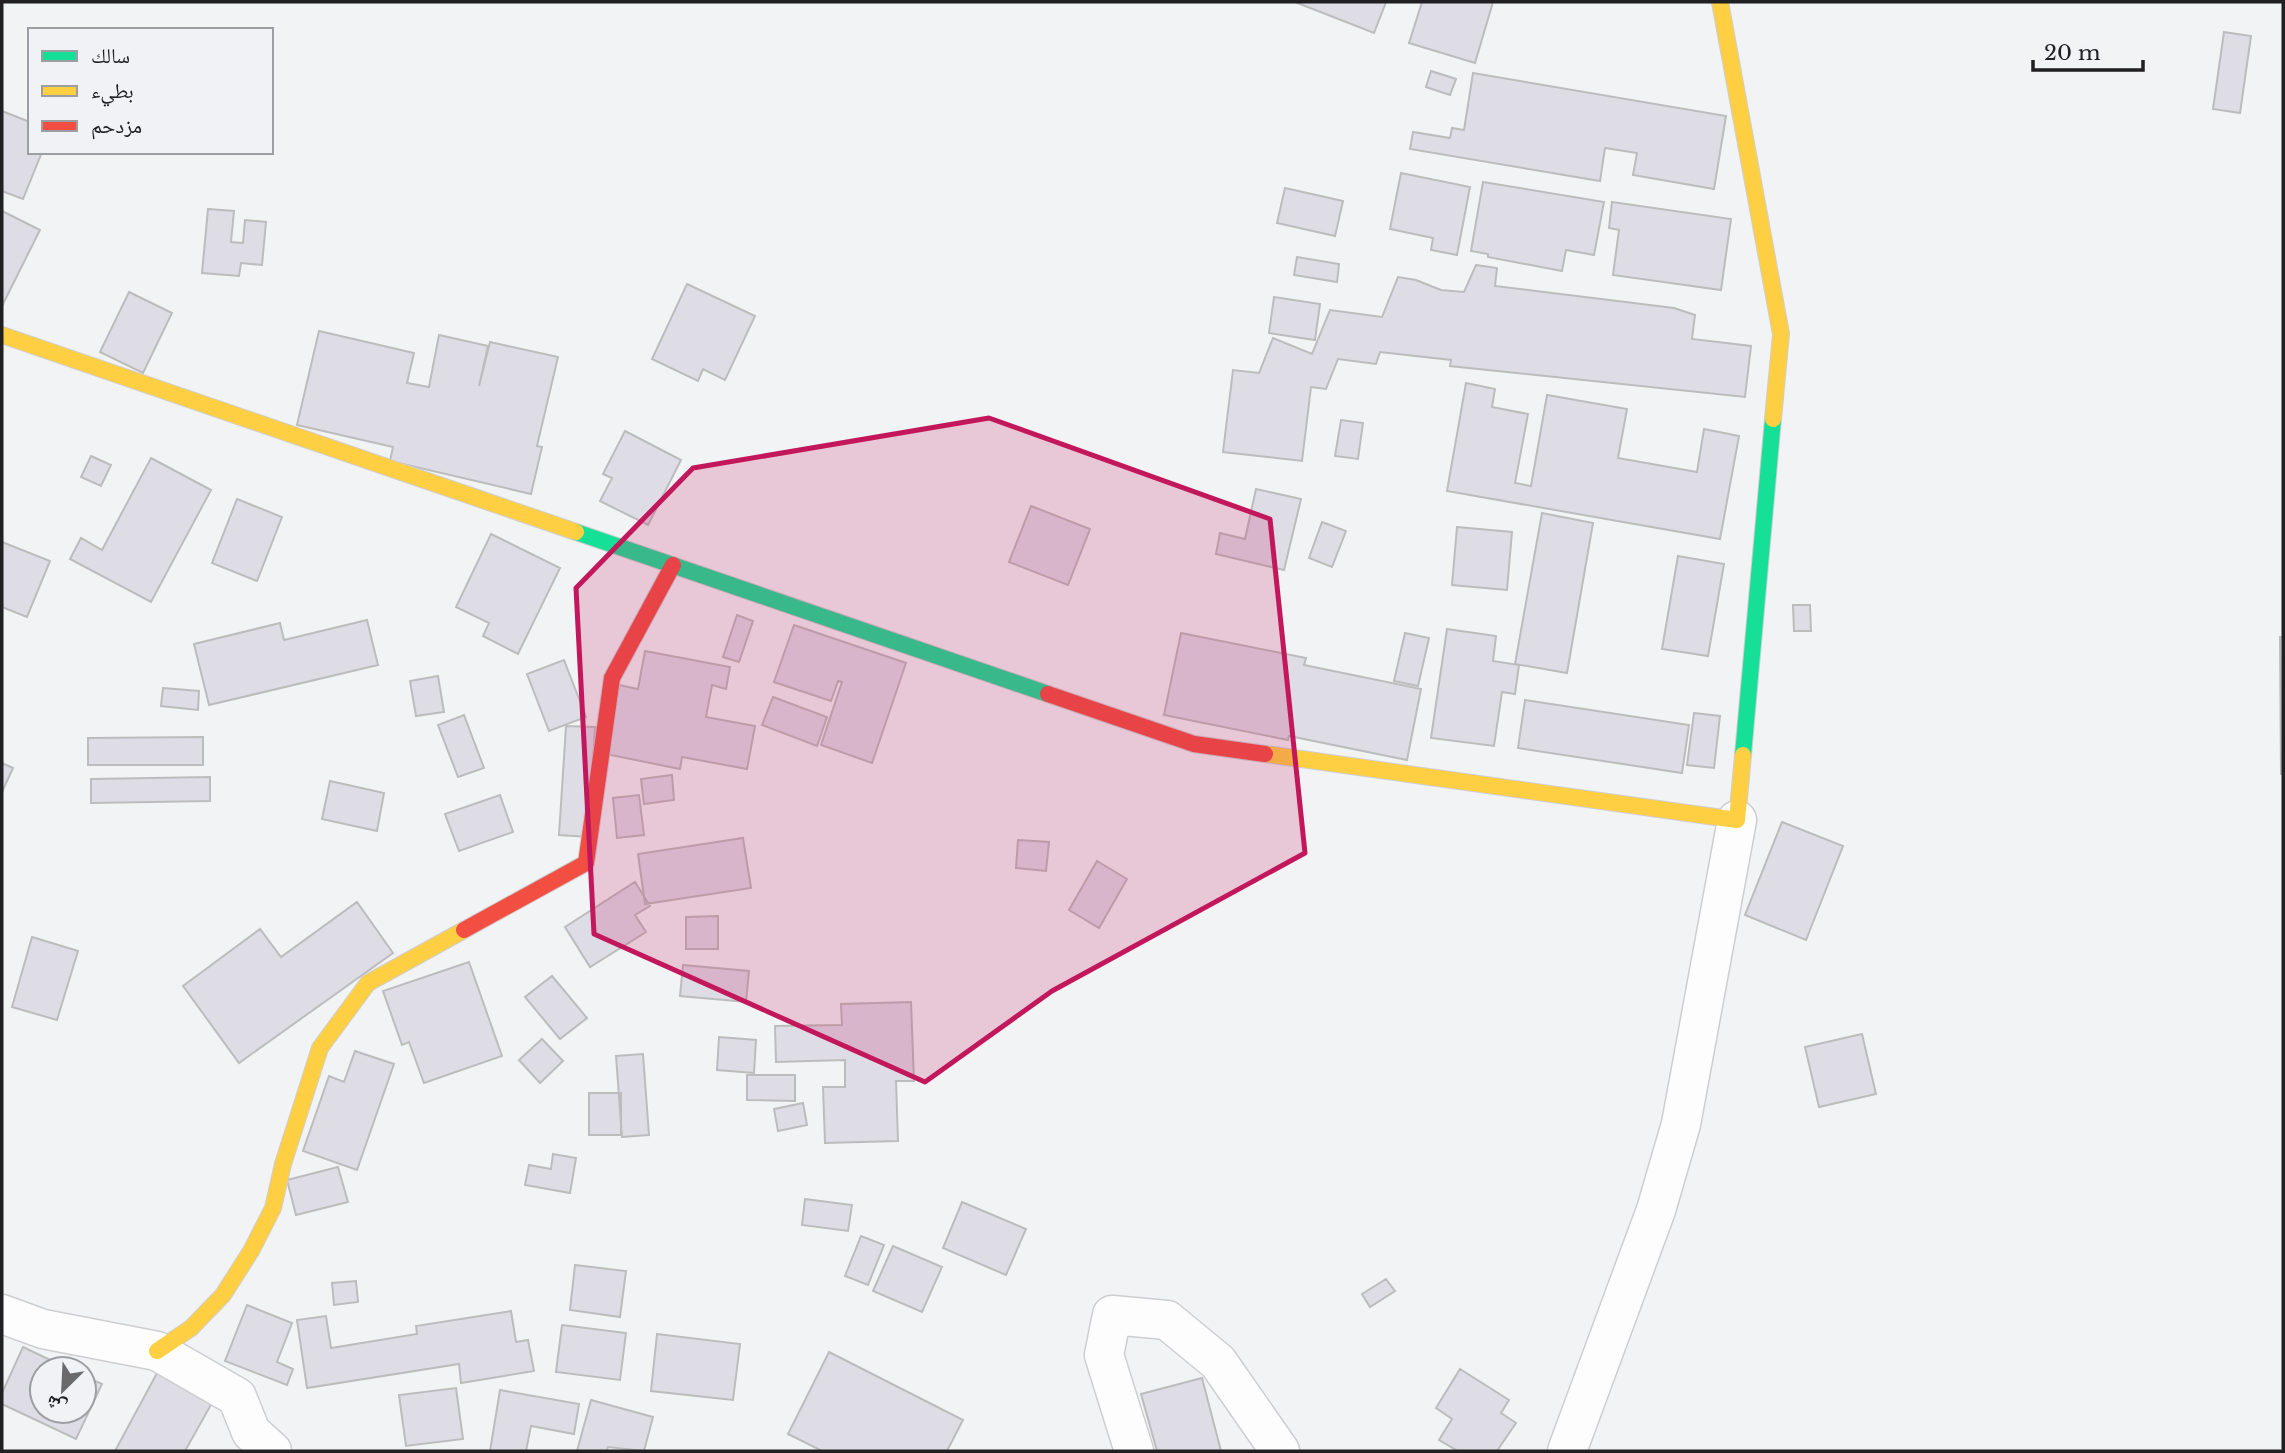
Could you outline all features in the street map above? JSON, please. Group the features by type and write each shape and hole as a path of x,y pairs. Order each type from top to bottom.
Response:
{"street":[{"path":"1567,1451 1644,1246 1681,1124 1737,820 1781,334 1720,2"},
{"path":"2,335 1194,744 1737,820"},
{"path":"157,1351 191,1328 223,1295 251,1251 274,1209 283,1164 320,1048 369,983 586,863 612,678 673,565"},
{"path":"2,1314 43,1329 157,1351 237,1397 251,1432 272,1451"},
{"path":"1134,1451 1104,1355 1112,1315 1167,1320 1177,1328 1218,1362 1280,1451"}],"highlighted area":[{"path":"989,418 1270,519 1305,853 1052,991 925,1082 594,934 576,588 693,468"}],"building":[{"path":"1295,2 1386,2 1374,33"},
{"path":"1422,2 1493,2 1475,63 1409,43"},
{"path":"2224,32 2251,36 2240,113 2213,109"},
{"path":"1431,71 1456,79 1450,95 1426,87"},
{"path":"1473,73 1726,116 1714,189 1633,175 1637,153 1605,148 1600,181 1410,149 1413,132 1450,138 1452,128 1464,130"},
{"path":"2,111 28,121 28,154 41,154 23,199 2,191"},
{"path":"1401,173 1470,187 1457,255 1431,250 1433,238 1390,229"},
{"path":"1483,182 1604,202 1594,255 1566,250 1562,271 1488,257 1488,254 1471,251"},
{"path":"1285,188 1343,201 1335,236 1277,223"},
{"path":"1612,202 1731,219 1721,290 1613,275 1619,230 1609,228"},
{"path":"208,209 234,211 231,242 243,243 245,220 266,222 262,265 241,263 239,276 202,273"},
{"path":"2,211 40,230 2,306"},
{"path":"1297,257 1339,264 1337,282 1294,275"},
{"path":"1476,265 1497,268 1495,286 1674,308 1695,315 1692,339 1751,346 1745,397 1450,366 1451,360 1380,352 1376,364 1338,359 1326,389 1311,387 1302,461 1223,452 1233,370 1259,373 1273,338 1312,354 1330,310 1382,317 1398,277 1416,280 1441,290 1464,292"},
{"path":"687,284 755,316 725,380 703,369 698,381 652,359"},
{"path":"129,292 172,313 143,373 100,352"},
{"path":"1274,297 1320,304 1315,340 1269,333"},
{"path":"319,331 414,353 407,383 429,387 439,335 488,346 479,386 490,342 558,357 537,446 542,447 531,494 390,461 393,447 297,425"},
{"path":"1466,383 1495,389 1492,407 1528,414 1515,483 1531,486 1547,395 1627,409 1618,458 1697,472 1704,429 1739,436 1720,539 1447,491"},
{"path":"1341,420 1363,423 1358,459 1335,456"},
{"path":"625,431 681,460 648,525 600,501 612,478 603,474"},
{"path":"91,456 111,465 101,486 81,477"},
{"path":"151,458 211,490 151,602 70,559 81,538 102,550"},
{"path":"1256,489 1301,499 1284,570 1216,554 1220,533 1245,539"},
{"path":"237,499 282,517 257,581 212,563"},
{"path":"1031,506 1090,529 1068,585 1009,562"},
{"path":"1542,513 1593,523 1567,673 1515,664"},
{"path":"1322,522 1346,531 1332,567 1309,558"},
{"path":"1457,527 1512,532 1507,590 1452,585"},
{"path":"491,534 560,568 518,654 483,636 489,623 456,607"},
{"path":"2,542 50,561 27,617 2,607"},
{"path":"1678,556 1724,564 1708,656 1662,649"},
{"path":"1793,605 1810,605 1811,631 1794,631"},
{"path":"737,615 753,621 739,662 723,657"},
{"path":"367,620 378,665 209,705 194,644 280,623 284,640"},
{"path":"794,625 906,663 872,763 821,745 842,682 838,681 831,701 774,682"},
{"path":"1447,629 1496,636 1493,661 1519,665 1515,694 1502,692 1494,746 1431,738"},
{"path":"1181,633 1306,658 1304,665 1421,689 1407,760 1289,736 1288,740 1164,715"},
{"path":"1405,633 1429,638 1418,686 1394,681"},
{"path":"2280,637 2283,637 2283,774 2281,774"},
{"path":"645,651 730,667 726,689 712,685 706,717 755,726 747,769 682,757 680,769 606,754 619,685 638,689"},
{"path":"564,660 586,717 549,731 527,674"},
{"path":"438,676 444,712 416,716 410,681"},
{"path":"163,688 199,691 198,710 161,706"},
{"path":"773,697 827,717 817,746 762,725"},
{"path":"1525,700 1689,725 1682,773 1518,748"},
{"path":"1694,713 1720,716 1714,768 1687,765"},
{"path":"464,715 484,768 458,777 438,725"},
{"path":"566,726 595,727 589,837 559,835"},
{"path":"203,737 203,765 88,765 88,738"},
{"path":"2,763 13,768 2,792"},
{"path":"672,775 674,800 644,804 641,779"},
{"path":"210,777 210,801 91,803 91,779"},
{"path":"330,781 384,793 377,831 322,819"},
{"path":"500,795 513,832 459,851 445,814"},
{"path":"639,795 644,835 617,838 613,798"},
{"path":"1782,822 1843,846 1806,940 1745,915"},
{"path":"743,838 751,888 645,904 638,854"},
{"path":"1018,840 1049,842 1046,871 1016,868"},
{"path":"1097,861 1127,879 1099,928 1069,910"},
{"path":"635,882 650,906 635,915 646,932 590,967 565,927"},
{"path":"357,902 393,953 239,1063 183,986 260,929 281,957"},
{"path":"718,916 718,949 686,949 686,917"},
{"path":"32,937 78,951 57,1020 12,1007"},
{"path":"469,962 502,1056 424,1083 409,1042 402,1045 383,991"},
{"path":"683,965 749,971 746,1002 680,996"},
{"path":"552,976 587,1018 560,1039 525,997"},
{"path":"911,1002 914,1081 896,1081 898,1141 825,1143 823,1087 845,1087 845,1060 776,1062 775,1026 842,1025 841,1004"},
{"path":"1862,1034 1876,1094 1819,1107 1805,1047"},
{"path":"719,1037 756,1040 754,1073 717,1070"},
{"path":"542,1039 563,1061 540,1083 519,1060"},
{"path":"355,1051 394,1064 357,1170 303,1151 329,1076 344,1082"},
{"path":"643,1054 649,1135 622,1137 616,1056"},
{"path":"747,1075 795,1075 795,1101 747,1100"},
{"path":"589,1093 621,1093 621,1135 589,1135"},
{"path":"803,1103 807,1125 778,1131 774,1109"},
{"path":"553,1154 576,1158 570,1193 525,1185 529,1165 551,1169"},
{"path":"338,1167 348,1202 296,1215 287,1180"},
{"path":"805,1199 852,1205 848,1231 802,1225"},
{"path":"962,1202 1026,1229 1006,1275 943,1248"},
{"path":"861,1236 884,1245 868,1285 845,1276"},
{"path":"893,1246 942,1267 922,1312 873,1291"},
{"path":"575,1265 626,1271 620,1317 570,1310"},
{"path":"1386,1279 1395,1291 1370,1307 1362,1294"},
{"path":"356,1281 358,1302 334,1305 332,1283"},
{"path":"247,1305 292,1323 277,1362 293,1369 287,1385 225,1361"},
{"path":"511,1311 516,1342 528,1340 534,1371 461,1383 459,1364 307,1388 297,1320 326,1316 331,1348 417,1334 416,1326"},
{"path":"562,1325 626,1333 620,1380 556,1372"},
{"path":"657,1334 740,1344 733,1400 651,1391"},
{"path":"23,1347 40,1355 28,1355 28,1416 2,1404 2,1393"},
{"path":"829,1352 963,1420 947,1451 822,1451 788,1434"},
{"path":"1460,1369 1509,1400 1501,1413 1516,1423 1497,1451 1458,1451 1439,1440 1452,1419 1436,1408"},
{"path":"157,1373 212,1403 185,1451 115,1451"},
{"path":"1202,1378 1221,1451 1157,1451 1141,1394"},
{"path":"456,1388 463,1439 406,1446 399,1395"},
{"path":"500,1390 579,1404 574,1434 531,1426 526,1451 490,1451"},
{"path":"591,1400 653,1417 644,1451 608,1447 607,1451 577,1451"},
{"path":"46,1425 83,1425 76,1439"}],"traffic: fast":[{"path":"1743,755 1773,419"},
{"path":"576,532 1048,694"}],"traffic: slow":[{"path":"1720,2 1781,334 1773,419"},
{"path":"2,335 576,532"},
{"path":"1265,754 1737,820 1743,755"},
{"path":"157,1351 191,1328 223,1295 251,1251 273,1208 283,1164 320,1048 368,983 464,930"}],"traffic: jam":[{"path":"464,930 586,863 612,678 673,565"},
{"path":"1048,694 1194,744 1265,754"}]}
